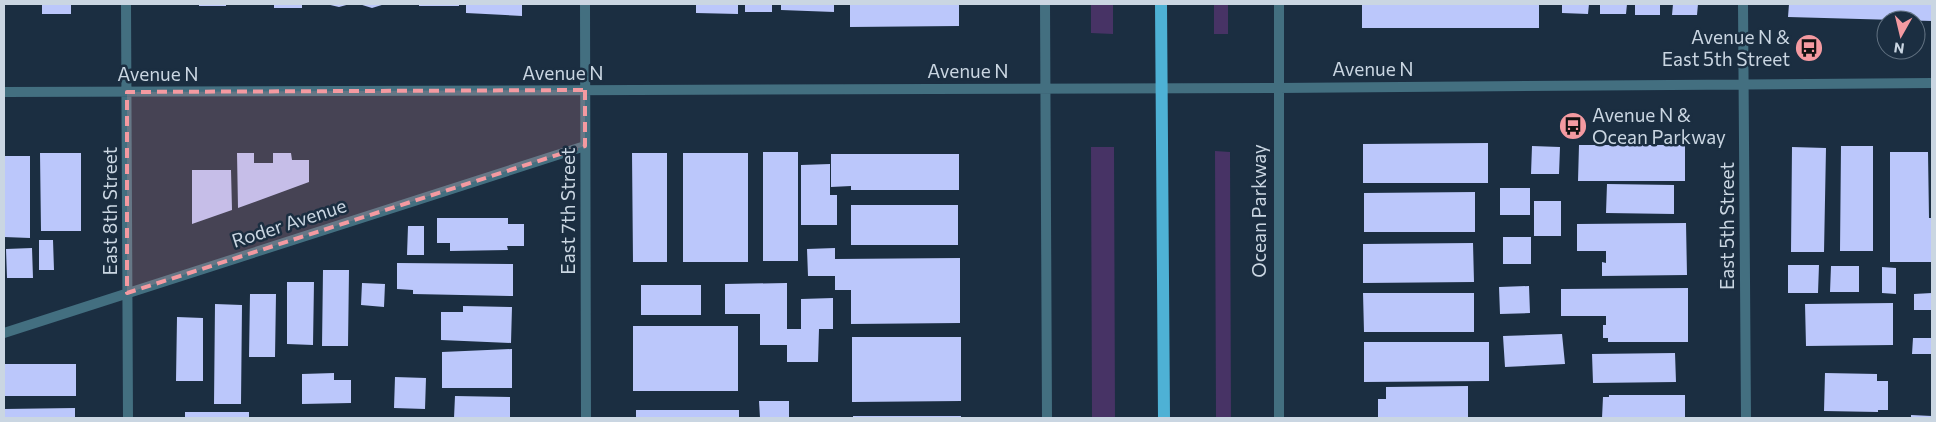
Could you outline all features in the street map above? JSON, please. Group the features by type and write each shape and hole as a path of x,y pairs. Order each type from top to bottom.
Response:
{"main road":[{"path":"1161,4 1164,418"}],"street":[{"name":"East 8th Street","path":"126,4 128,418"},
{"name":"East 7th Street","path":"585,4 586,418"},
{"path":"1046,4 1047,418"},
{"name":"Ocean Parkway","path":"1279,4 1279,418"},
{"name":"East 5th Street","path":"1743,4 1746,418"},
{"name":"Avenue N","path":"4,92 1278,88 1932,83"},
{"name":"Roder Avenue","path":"4,333 585,146"}],"highlighted area":[{"path":"585,90 585,146 127,293 127,92"}],"shaded area":[{"path":"1091,4 1113,4 1113,34 1091,33"},
{"path":"1214,4 1228,4 1228,34 1214,34"},
{"path":"1091,147 1114,147 1115,418 1092,418"},
{"path":"1215,151 1230,152 1231,418 1216,418"}],"building":[{"path":"42,4 71,4 71,14 42,14"},
{"path":"199,4 226,4 226,6 199,6"},
{"path":"274,4 302,4 302,8 274,8"},
{"path":"326,4 350,4 339,7"},
{"path":"359,4 385,4 372,8"},
{"path":"419,4 459,4 459,6 419,6"},
{"path":"466,4 522,4 522,16 466,13"},
{"path":"696,4 738,4 738,14 696,13"},
{"path":"745,4 772,4 772,12 745,12"},
{"path":"781,4 834,4 834,12 781,10"},
{"path":"850,4 959,4 959,26 850,27"},
{"path":"1362,4 1539,4 1539,28 1362,28"},
{"path":"1562,4 1589,4 1588,14 1562,13"},
{"path":"1600,4 1627,4 1626,14 1600,14"},
{"path":"1635,4 1660,4 1660,15 1635,15"},
{"path":"1673,4 1698,4 1697,15 1672,15"},
{"path":"1789,4 1932,4 1932,21 1926,21 1926,10 1876,10 1876,19 1788,17"},
{"path":"1488,143 1488,183 1363,183 1363,144"},
{"path":"1579,145 1685,145 1685,181 1578,181"},
{"path":"1532,146 1560,147 1559,174 1531,174"},
{"path":"1841,146 1873,146 1873,251 1840,251"},
{"path":"1792,147 1826,148 1824,252 1791,252"},
{"path":"763,152 798,152 798,261 763,261"},
{"path":"1890,152 1928,152 1931,262 1890,262"},
{"path":"40,153 81,153 81,231 41,231"},
{"path":"237,153 254,153 254,163 273,163 273,153 291,153 292,160 309,160 309,182 238,208"},
{"path":"632,153 667,153 667,262 633,262"},
{"path":"683,153 748,153 748,262 683,262"},
{"path":"831,154 959,154 959,190 851,190 851,186 831,187"},
{"path":"4,156 30,156 30,238 4,237"},
{"path":"830,164 830,195 837,195 837,225 801,225 801,165"},
{"path":"192,170 231,170 232,210 192,224"},
{"path":"1607,184 1674,185 1674,214 1606,213"},
{"path":"1500,188 1530,188 1530,215 1500,215"},
{"path":"1475,192 1475,232 1364,232 1364,193"},
{"path":"1534,201 1561,201 1561,236 1534,236"},
{"path":"851,205 958,205 958,245 851,245"},
{"path":"437,218 508,218 508,224 524,224 524,246 507,246 508,250 450,251 450,243 437,243"},
{"path":"1686,223 1687,275 1602,276 1602,262 1606,263 1606,251 1577,251 1577,224"},
{"path":"408,226 424,226 424,255 407,255"},
{"path":"1503,237 1531,237 1531,264 1503,264"},
{"path":"39,240 53,240 54,270 39,270"},
{"path":"1473,243 1474,282 1363,283 1363,244"},
{"path":"32,248 33,278 7,278 6,249"},
{"path":"835,248 835,259 960,258 960,323 851,324 851,290 835,290 835,276 808,276 807,249"},
{"path":"397,263 513,264 513,296 413,294 413,290 397,289"},
{"path":"1788,265 1819,265 1818,293 1788,293"},
{"path":"1831,266 1859,266 1859,292 1830,292"},
{"path":"1882,267 1896,268 1896,294 1882,293"},
{"path":"323,270 349,270 348,346 322,346"},
{"path":"287,282 314,282 313,345 287,344"},
{"path":"362,283 385,284 384,307 361,305"},
{"path":"787,283 787,329 801,329 801,299 833,298 833,329 819,329 818,362 787,362 787,345 760,345 760,314 725,314 725,284"},
{"path":"641,285 701,285 701,315 641,315"},
{"path":"1529,286 1530,313 1500,314 1499,287"},
{"path":"1688,288 1688,342 1608,342 1608,338 1603,338 1603,325 1606,325 1606,316 1561,316 1561,289"},
{"path":"1363,293 1474,293 1474,332 1364,332"},
{"path":"1932,293 1932,310 1914,310 1914,294"},
{"path":"250,294 276,294 275,357 249,357"},
{"path":"1893,303 1893,345 1806,346 1805,304"},
{"path":"215,304 242,305 241,404 214,404"},
{"path":"463,306 512,307 511,343 441,340 441,312 463,312"},
{"path":"177,317 203,318 203,381 176,381"},
{"path":"633,326 738,326 738,391 633,391"},
{"path":"1562,334 1565,364 1505,367 1503,336"},
{"path":"852,337 961,337 961,401 852,402"},
{"path":"1913,338 1932,338 1932,354 1912,354"},
{"path":"1364,342 1489,342 1489,381 1364,382"},
{"path":"512,349 512,388 442,388 442,352"},
{"path":"1675,353 1676,382 1593,383 1592,354"},
{"path":"4,364 76,364 76,396 4,396"},
{"path":"334,373 334,380 351,380 351,403 302,404 302,374"},
{"path":"1825,373 1877,374 1877,381 1888,381 1888,410 1878,410 1878,412 1824,411"},
{"path":"395,377 426,378 425,409 394,408"},
{"path":"1468,386 1468,418 1378,418 1378,399 1386,399 1386,387"},
{"path":"1609,395 1685,395 1685,418 1602,418 1603,397 1609,397"},
{"path":"455,396 510,397 510,418 454,418"},
{"path":"759,401 789,401 789,418 760,418"},
{"path":"75,408 75,418 4,418 4,409"},
{"path":"636,410 739,410 739,418 636,418"},
{"path":"185,412 249,412 249,418 185,418"},
{"path":"1911,415 1932,416 1932,418 1911,418"},
{"path":"853,416 961,416 961,418 853,418"}],"place":[{"name":"Avenue N & East 5th Street","path":"1809,48"},
{"name":"Avenue N & Ocean Parkway","path":"1573,126"}]}
